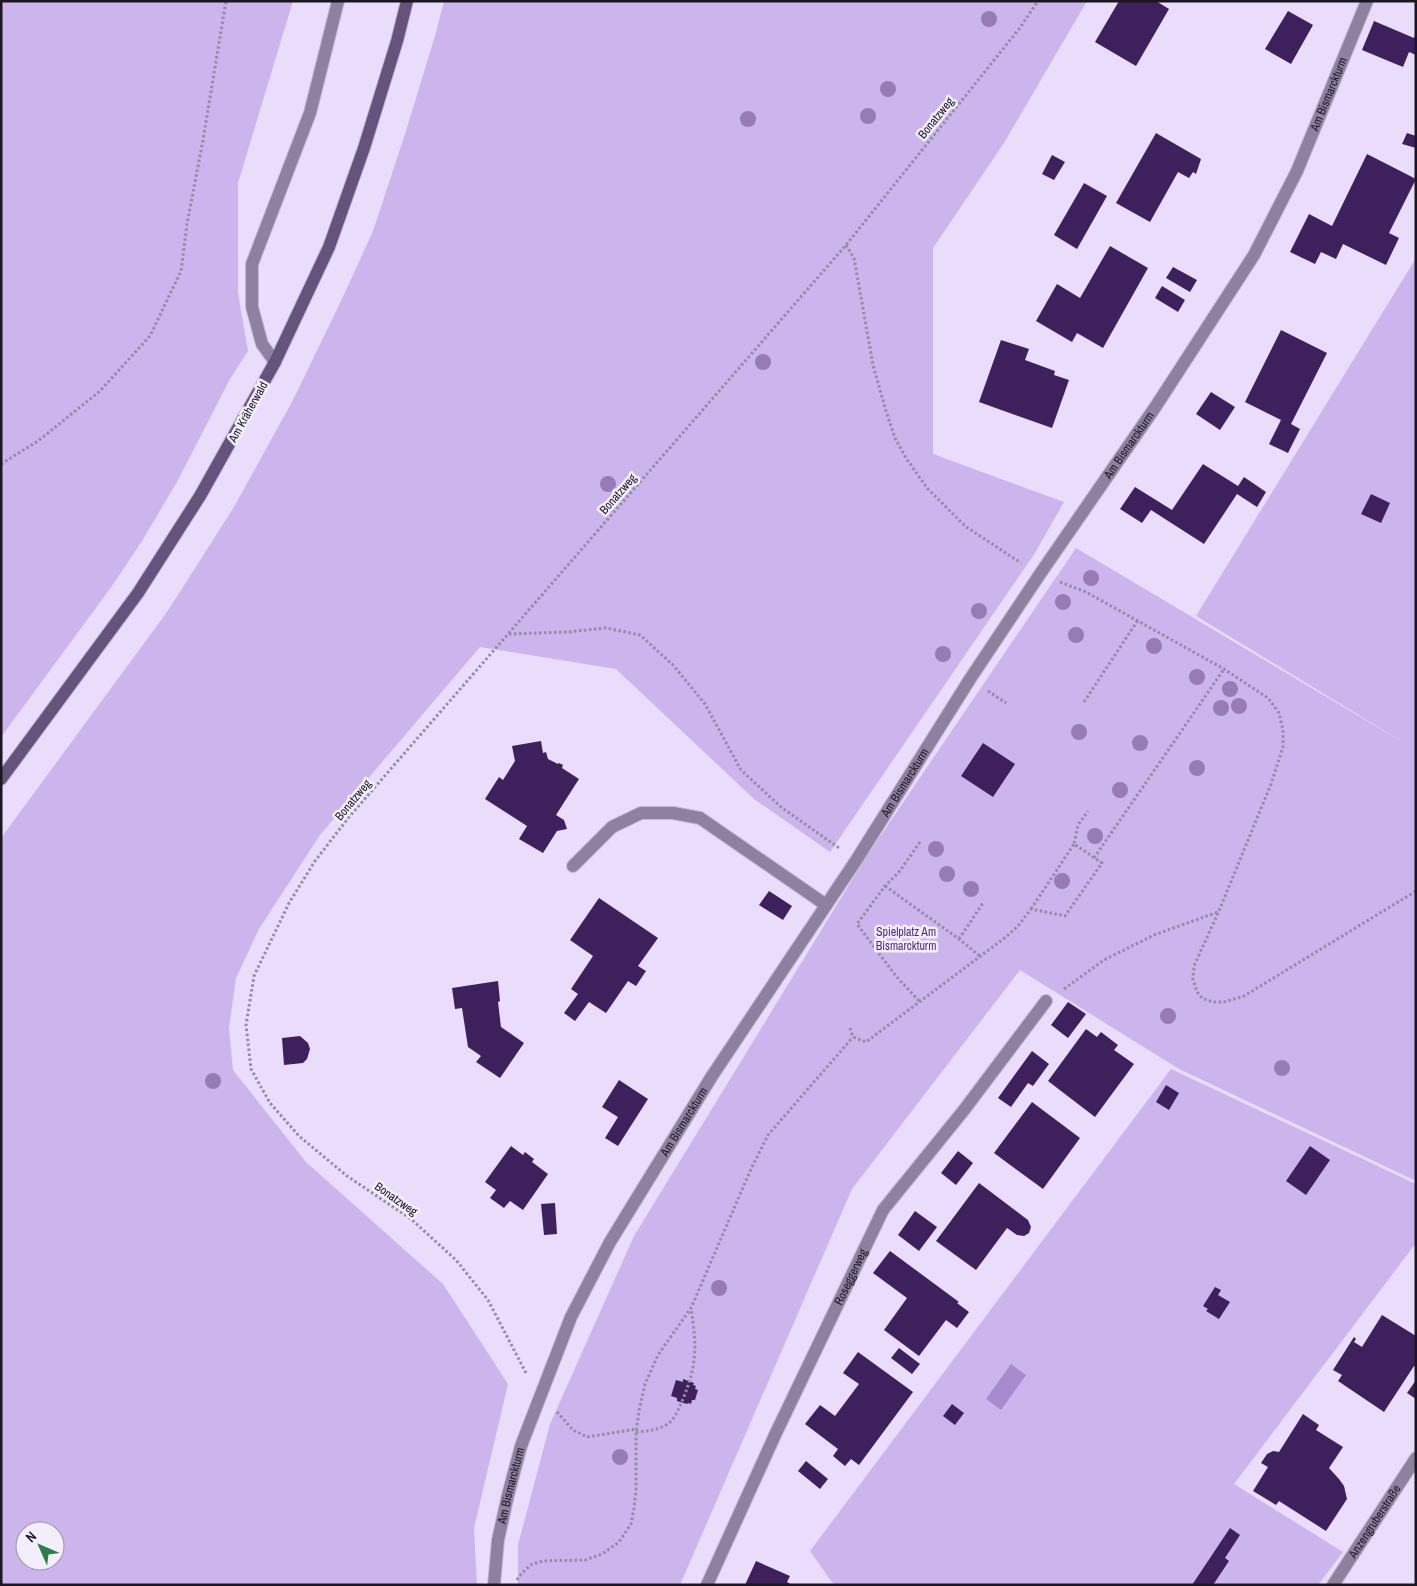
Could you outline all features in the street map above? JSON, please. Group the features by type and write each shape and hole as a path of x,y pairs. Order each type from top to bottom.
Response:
{"main road":[{"name":"Am Kräherwald","path":"1,779 148,576 200,496 248,414 275,362 329,247 364,148 397,41 407,1"}],"street":[{"path":"275,362 262,344 252,307 252,264 310,114 338,1"},
{"name":"Am Bismarckturm","path":"494,1585 498,1540 522,1446 571,1317 610,1242 712,1076 856,859 970,679 1156,406 1254,255 1297,171 1367,1"},
{"path":"573,866 612,827 641,813 673,813 700,818 826,905"},
{"name":"Roseggerweg","path":"707,1585 775,1435 883,1210 964,1110 1046,1001"},
{"name":"Anzengruberstraße","path":"1332,1585 1416,1458"}],"path":[{"path":"1,464 38,441 100,391 150,336 154,328 181,270 187,224 226,1"},
{"name":"Bonatzweg","path":"540,1399 488,1300 456,1260 411,1219 347,1176 299,1136 270,1103 251,1069 246,1025 254,976 289,903 315,860 350,816 846,245 1019,29 1038,1"},
{"path":"846,245 854,258 873,365 883,402 895,438 906,458 927,488 965,526 1040,574 1086,592 1224,669 1268,698 1279,713 1283,730 1283,748 1271,784 1219,911 1194,966 1193,979 1197,992 1202,998 1212,1002 1224,1002 1244,996 1416,891"},
{"path":"1084,702 1138,620"},
{"path":"508,634 568,632 606,628 640,635 673,665 705,704 741,770 781,808 856,859"},
{"path":"1094,858 1224,669"},
{"path":"996,696 1006,703"},
{"path":"853,1037 866,1042 1018,926 1074,844 1078,825 1088,810"},
{"path":"920,842 899,872 885,886 857,924 896,976 920,1002"},
{"path":"1031,909 1065,916 1102,863 1074,844"},
{"path":"885,886 981,956"},
{"path":"959,939 983,904"},
{"path":"1046,1001 1104,960 1154,935 1219,911"},
{"path":"850,1028 853,1037"},
{"path":"514,1585 522,1573 532,1564 544,1561 585,1560 602,1554 619,1542 630,1524 634,1508 637,1431 645,1384 658,1356 691,1308 751,1168 768,1135 853,1037"},
{"path":"540,1399 555,1410 573,1430 588,1437 656,1430 669,1422 677,1412 688,1387 695,1357 696,1336 691,1308"}],"green space":[{"path":"1,1 293,1 238,183 238,293 248,351 230,379 177,482 142,541 112,586 1,737"},
{"path":"444,1 1087,1 1004,143 933,248 933,454 1064,502 1035,553 830,852 754,799 616,669 480,647 320,835 259,929 236,978 229,1028 233,1070 306,1162 443,1284 508,1384 474,1528 477,1585 1,1585 1,838 167,612 234,507 293,400 342,299 373,231 405,134"},
{"name":"Spielplatz Am Bismarckturm","path":"1416,258 1416,1181 1179,1069 1020,970 852,1189 680,1585 518,1585 518,1545 550,1424 634,1236 866,857 1076,548 1411,747 1196,616"},
{"path":"1171,1069 1416,1184 1416,1243 1234,1484 1343,1552 1318,1585 834,1585 810,1551"}],"shaded area":[{"path":"1011,1364 1026,1375 1001,1410 986,1399"}],"building":[{"path":"1119,1 1156,1 1169,9 1136,66 1095,42"},
{"path":"1288,11 1313,25 1291,64 1265,49"},
{"path":"1374,21 1414,38 1416,33 1416,55 1409,52 1403,67 1362,50"},
{"path":"1156,133 1201,159 1196,174 1193,172 1189,178 1178,172 1150,222 1116,203"},
{"path":"1407,133 1416,136 1416,148 1402,144"},
{"path":"1367,154 1416,179 1389,233 1399,238 1386,265 1343,244 1336,259 1321,252 1315,264 1290,252 1309,214 1332,226"},
{"path":"1052,155 1065,162 1054,180 1042,174"},
{"path":"1084,183 1107,196 1077,249 1054,235"},
{"path":"1110,246 1148,268 1103,348 1077,333 1072,342 1036,321 1057,284 1080,298"},
{"path":"1173,267 1197,280 1190,292 1166,278"},
{"path":"1162,286 1185,300 1178,312 1155,298"},
{"path":"1281,330 1327,353 1291,424 1300,429 1288,453 1269,444 1281,420 1245,402"},
{"path":"1001,340 1029,349 1025,360 1055,371 1054,375 1069,380 1052,428 979,402"},
{"path":"1211,392 1235,407 1220,430 1196,414"},
{"path":"1203,464 1238,486 1244,477 1266,492 1257,507 1237,494 1204,544 1151,510 1142,523 1120,509 1135,487 1172,510"},
{"path":"1371,494 1390,503 1381,523 1361,514"},
{"path":"541,741 543,753 546,752 548,759 563,765 562,768 579,779 556,815 564,820 567,829 557,831 543,853 519,839 527,826 485,799 499,777 503,780 515,761 512,746"},
{"path":"983,743 1015,764 993,797 961,776"},
{"path":"769,891 792,906 783,920 759,905"},
{"path":"599,898 658,938 638,966 646,971 636,986 628,981 606,1013 589,1002 575,1021 564,1013 578,994 571,989 593,956 570,940"},
{"path":"498,981 501,1027 524,1043 500,1078 476,1062 481,1056 468,1047 462,1008 455,1009 452,988"},
{"path":"1068,1002 1086,1014 1068,1038 1051,1025"},
{"path":"1086,1029 1097,1037 1101,1032 1118,1045 1114,1050 1134,1064 1095,1117 1048,1081"},
{"path":"300,1036 308,1043 310,1049 307,1059 303,1063 284,1065 282,1038"},
{"path":"1032,1051 1049,1064 1033,1086 1028,1083 1011,1107 998,1098"},
{"path":"619,1080 648,1099 618,1146 605,1138 618,1117 602,1107"},
{"path":"1166,1085 1179,1093 1169,1110 1156,1102"},
{"path":"1032,1102 1080,1138 1043,1189 994,1153"},
{"path":"511,1146 523,1155 525,1152 534,1159 532,1162 548,1174 523,1210 510,1201 504,1208 490,1198 496,1190 485,1182"},
{"path":"1310,1146 1330,1160 1306,1195 1286,1181"},
{"path":"958,1151 973,1163 956,1185 941,1173"},
{"path":"979,1183 1028,1220 1031,1227 1029,1233 1024,1236 1017,1235 1007,1228 976,1270 936,1241"},
{"path":"555,1203 557,1234 544,1235 541,1204"},
{"path":"915,1211 937,1227 919,1251 898,1235"},
{"path":"890,1251 959,1302 957,1303 969,1312 957,1328 946,1320 919,1356 884,1330 907,1298 873,1273"},
{"path":"1215,1287 1221,1290 1218,1295 1230,1302 1219,1319 1206,1311 1208,1309 1203,1306"},
{"path":"1382,1315 1416,1336 1416,1367 1414,1366 1384,1412 1338,1381 1342,1375 1333,1370 1354,1337 1356,1339 1354,1342 1362,1347"},
{"path":"899,1348 920,1364 912,1374 891,1358"},
{"path":"858,1352 913,1392 859,1465 851,1459 845,1466 833,1456 838,1449 805,1424 820,1405 835,1416 859,1384 843,1373"},
{"path":"683,1379 694,1383 695,1389 698,1390 695,1400 692,1400 691,1404 677,1401 677,1398 671,1396 676,1380 683,1382"},
{"path":"1416,1380 1416,1399 1407,1393"},
{"path":"952,1404 964,1413 955,1425 943,1416"},
{"path":"1303,1414 1319,1425 1316,1430 1343,1447 1329,1468 1344,1486 1347,1499 1326,1531 1279,1501 1276,1505 1253,1491 1268,1467 1261,1463 1267,1454 1273,1451 1279,1452"},
{"path":"806,1461 828,1479 820,1489 798,1471"},
{"path":"1230,1528 1240,1535 1225,1558 1229,1561 1213,1585 1192,1585"},
{"path":"756,1561 790,1576 787,1582 792,1585 745,1585"}]}
